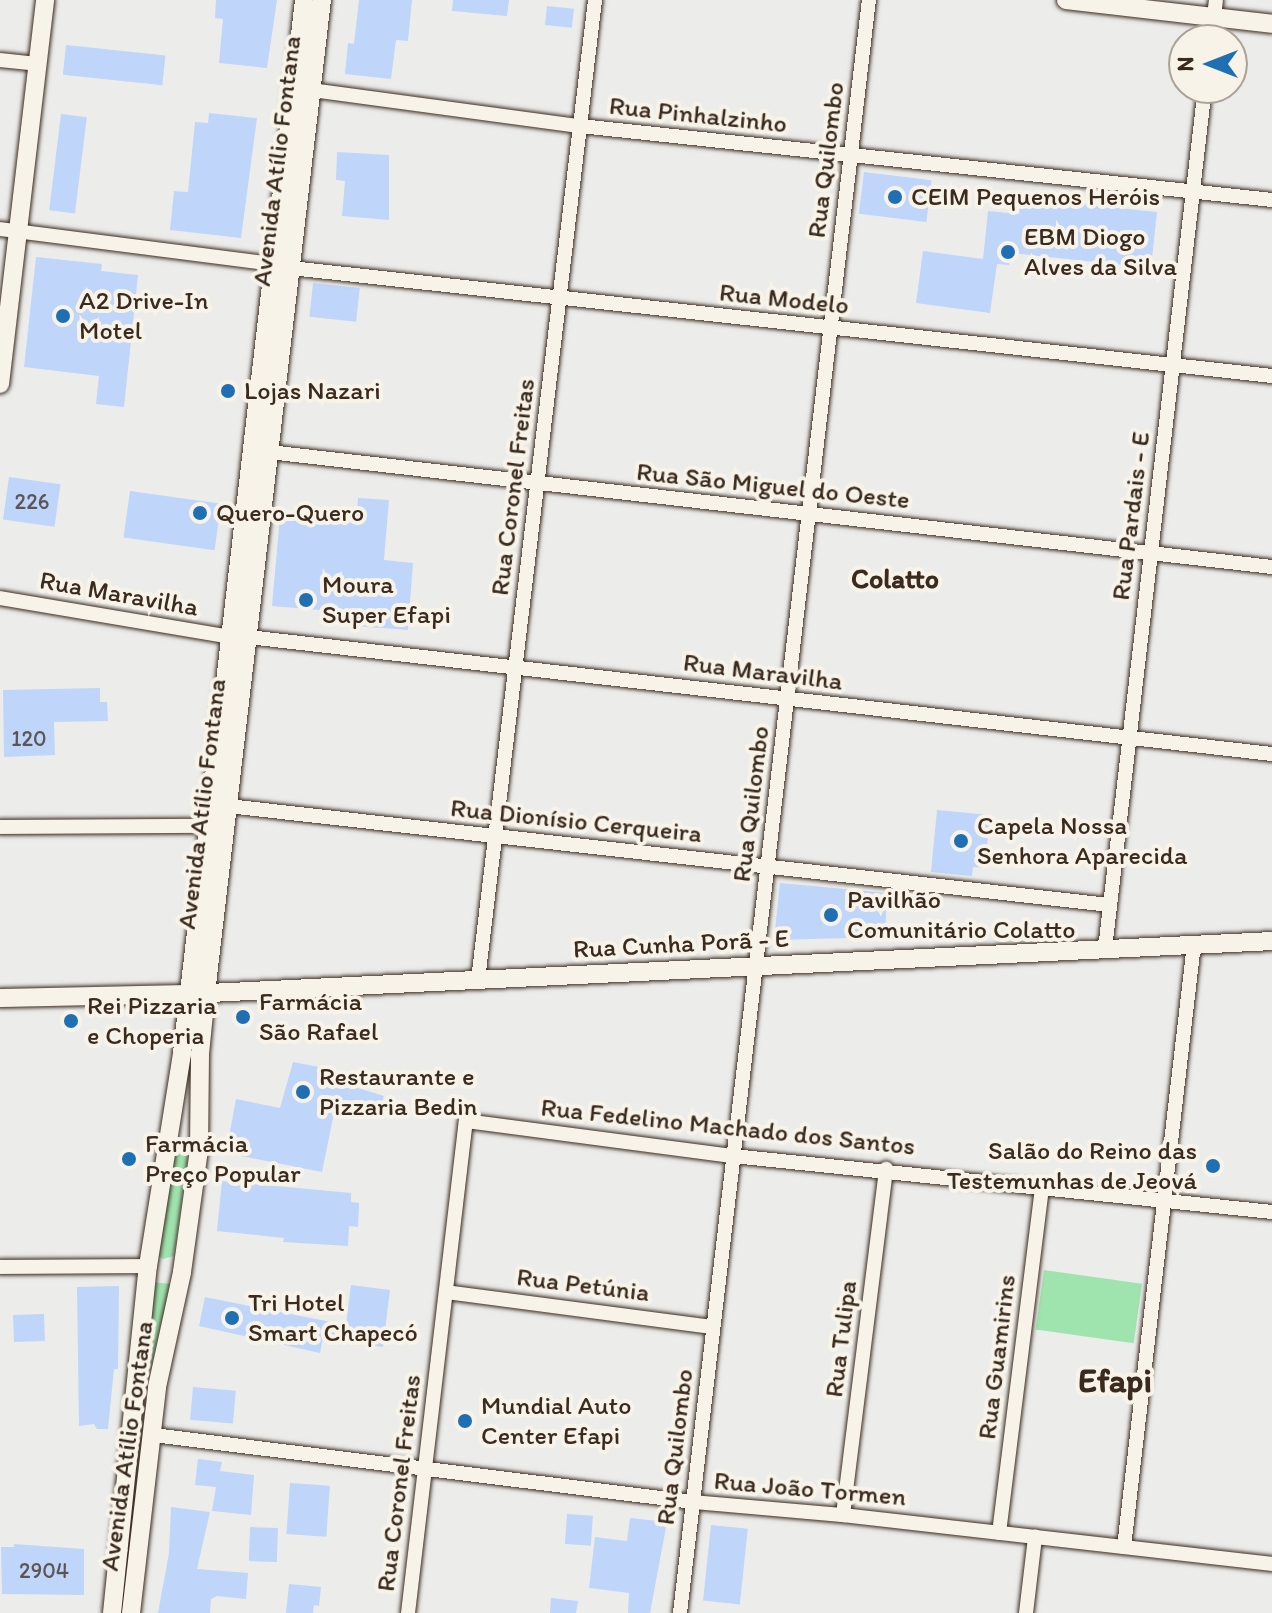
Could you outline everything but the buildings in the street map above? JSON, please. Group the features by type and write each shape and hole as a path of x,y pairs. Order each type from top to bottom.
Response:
{"main road":[{"path":"0,384 9,230 45,0"},
{"name":"Avenida Atílio Fontana","path":"131,1613 157,1387 182,1272 199,1150 198,993 209,826 269,452 304,0"},
{"name":"Avenida Atílio Fontana","path":"112,1613 148,1266 166,1143 198,993 228,806 240,637 282,266 312,90 322,0"},
{"path":"1066,0 1215,8 1272,24"},
{"name":"Rua Cunha Porã - E","path":"0,998 198,993 1272,941"},
{"path":"166,1143 184,1138 199,1150"},
{"path":"148,1266 164,1275 182,1272"}],"street":[{"name":"Rua Coronel Freitas","path":"478,980 595,0"},
{"name":"Rua Quilombo","path":"680,1613 869,0"},
{"path":"0,60 37,64"},
{"name":"Rua Pinhalzinho","path":"312,90 580,126 1272,200"},
{"name":"Rua Pardais - E","path":"1105,949 1203,104"},
{"name":"Rua Modelo","path":"9,230 282,266 1272,376"},
{"name":"Rua São Miguel do Oeste","path":"269,452 1272,567"},
{"name":"Rua Maravilha","path":"0,598 240,637 1272,754"},
{"name":"Rua Dionísio Cerqueira","path":"228,806 1109,905"},
{"path":"0,827 209,826"},
{"path":"1124,1547 1194,944"},
{"name":"Rua Coronel Freitas","path":"408,1613 466,1121"},
{"name":"Rua Fedelino Machado dos Santos","path":"466,1121 733,1156 886,1169 1272,1212"},
{"name":"Rua Tulipa","path":"843,1515 886,1169"},
{"name":"Rua Guamirins","path":"999,1533 1042,1187"},
{"path":"0,1267 148,1266"},
{"name":"Rua Petúnia","path":"446,1292 713,1327"},
{"name":"Rua João Tormen","path":"153,1435 693,1502 843,1515 1272,1564"},
{"path":"1026,1613 1035,1537"}],"green space":[{"path":"177,1143 189,1148 174,1256 163,1259 158,1256"},
{"path":"1044,1270 1142,1284 1134,1343 1036,1329"},
{"path":"153,1282 171,1284 150,1370 144,1369"}],"place":[{"name":"CEIM Pequenos Heróis","path":"895,197"},
{"name":"EBM Diogo Alves da Silva","path":"1008,252"},
{"name":"A2 Drive-In Motel","path":"63,316"},
{"name":"Lojas Nazari","path":"228,391"},
{"name":"Quero-Quero","path":"200,513"},
{"name":"Moura Super Efapi","path":"306,600"},
{"name":"Capela Nossa Senhora Aparecida","path":"961,841"},
{"name":"Pavilhão Comunitário Colatto","path":"831,915"},
{"name":"Farmácia São Rafael","path":"243,1017"},
{"name":"Rei Pizzaria e Choperia","path":"71,1021"},
{"name":"Restaurante e Pizzaria Bedin","path":"303,1092"},
{"name":"Farmácia Preço Popular","path":"129,1159"},
{"name":"Salão do Reino das Testemunhas de Jeová","path":"1213,1166"},
{"name":"Tri Hotel Smart Chapecó","path":"232,1318"},
{"name":"Mundial Auto Center Efapi","path":"465,1421"}],"district":[{"name":"Colatto","path":"895,578"},
{"name":"Efapi","path":"1115,1381"}]}
